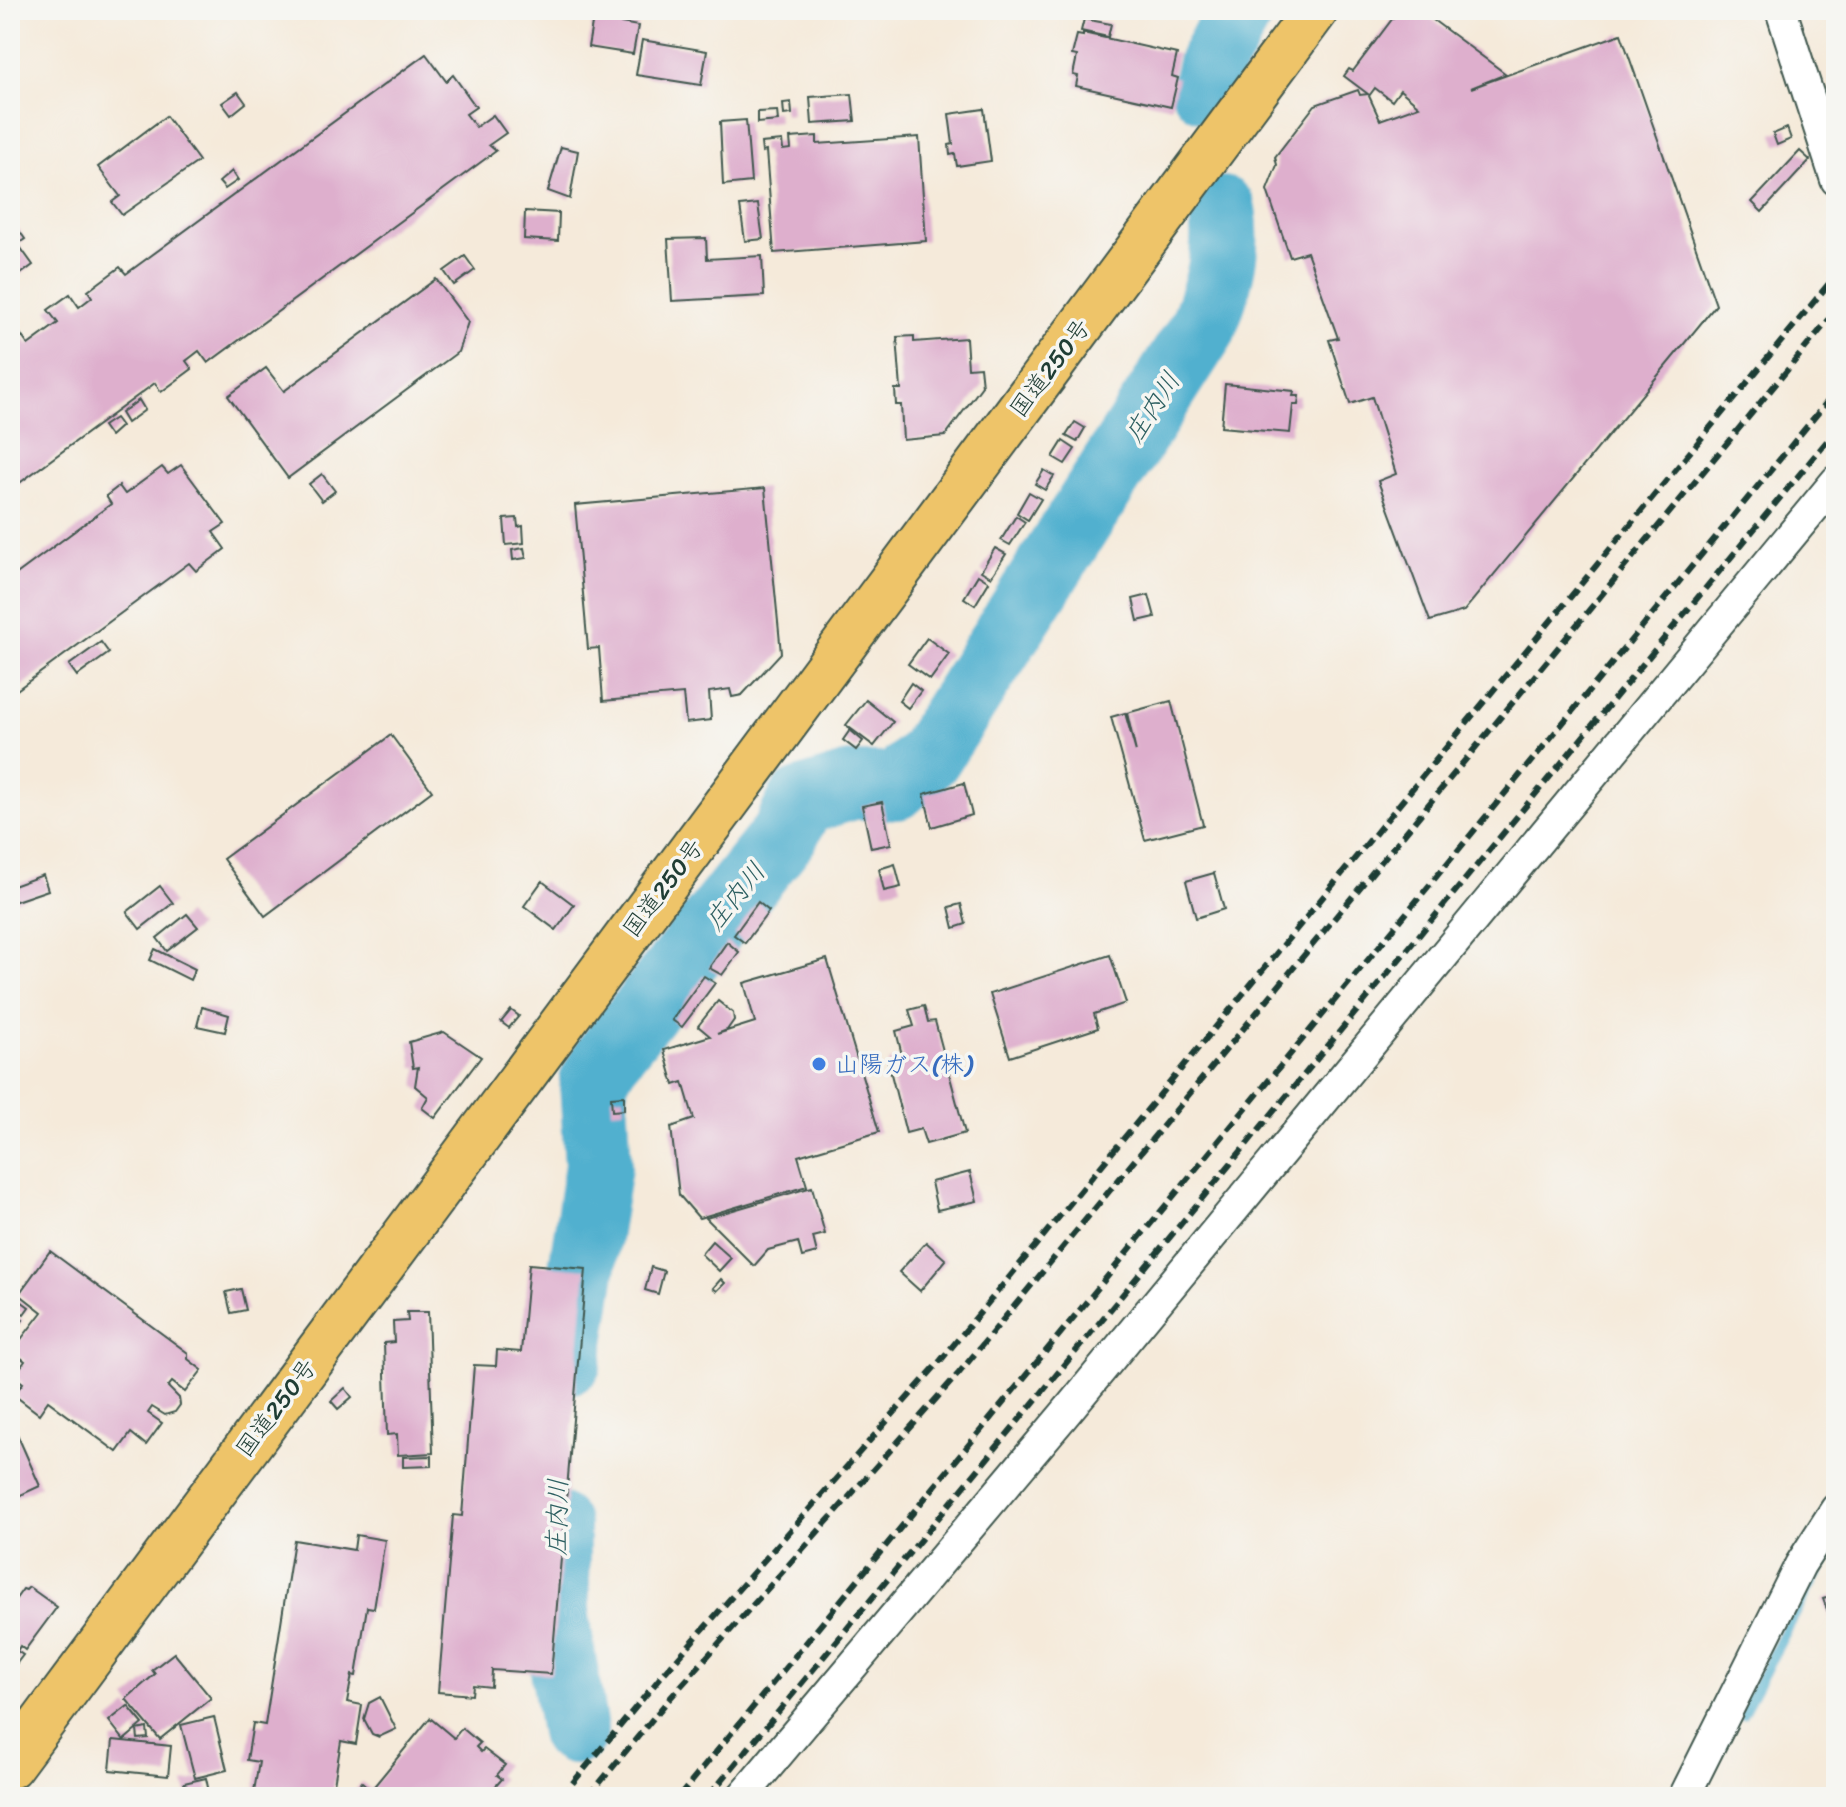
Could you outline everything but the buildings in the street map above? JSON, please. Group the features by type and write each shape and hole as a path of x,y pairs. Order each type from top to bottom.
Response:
{"highway":[{"name":"国道250号","path":"10,1766 1316,10"}],"street":[{"path":"1781,10 1836,180"},
{"path":"742,1797 1063,1416 1836,481"},
{"path":"1684,1797 1800,1565 1836,1509"}],"waterway":[{"name":"庄内川","path":"1205,89 1211,64 1240,10"},
{"name":"庄内川","path":"568,1361 598,1166 593,1082 605,1060 785,834 801,802 851,786 896,786 928,757 1202,329 1223,256 1222,210"},
{"name":"庄内川","path":"556,1526 556,1620 574,1731"},
{"path":"1742,1714 1814,1578 1836,1543"}],"railway":[{"path":"561,1797 660,1678 941,1360 1836,275"},
{"path":"588,1797 665,1704 959,1373 1836,311"},
{"path":"679,1797 1836,391"},
{"path":"708,1797 1836,430"}],"place":[{"name":"山陽ガス(株)","path":"819,1064"}]}
